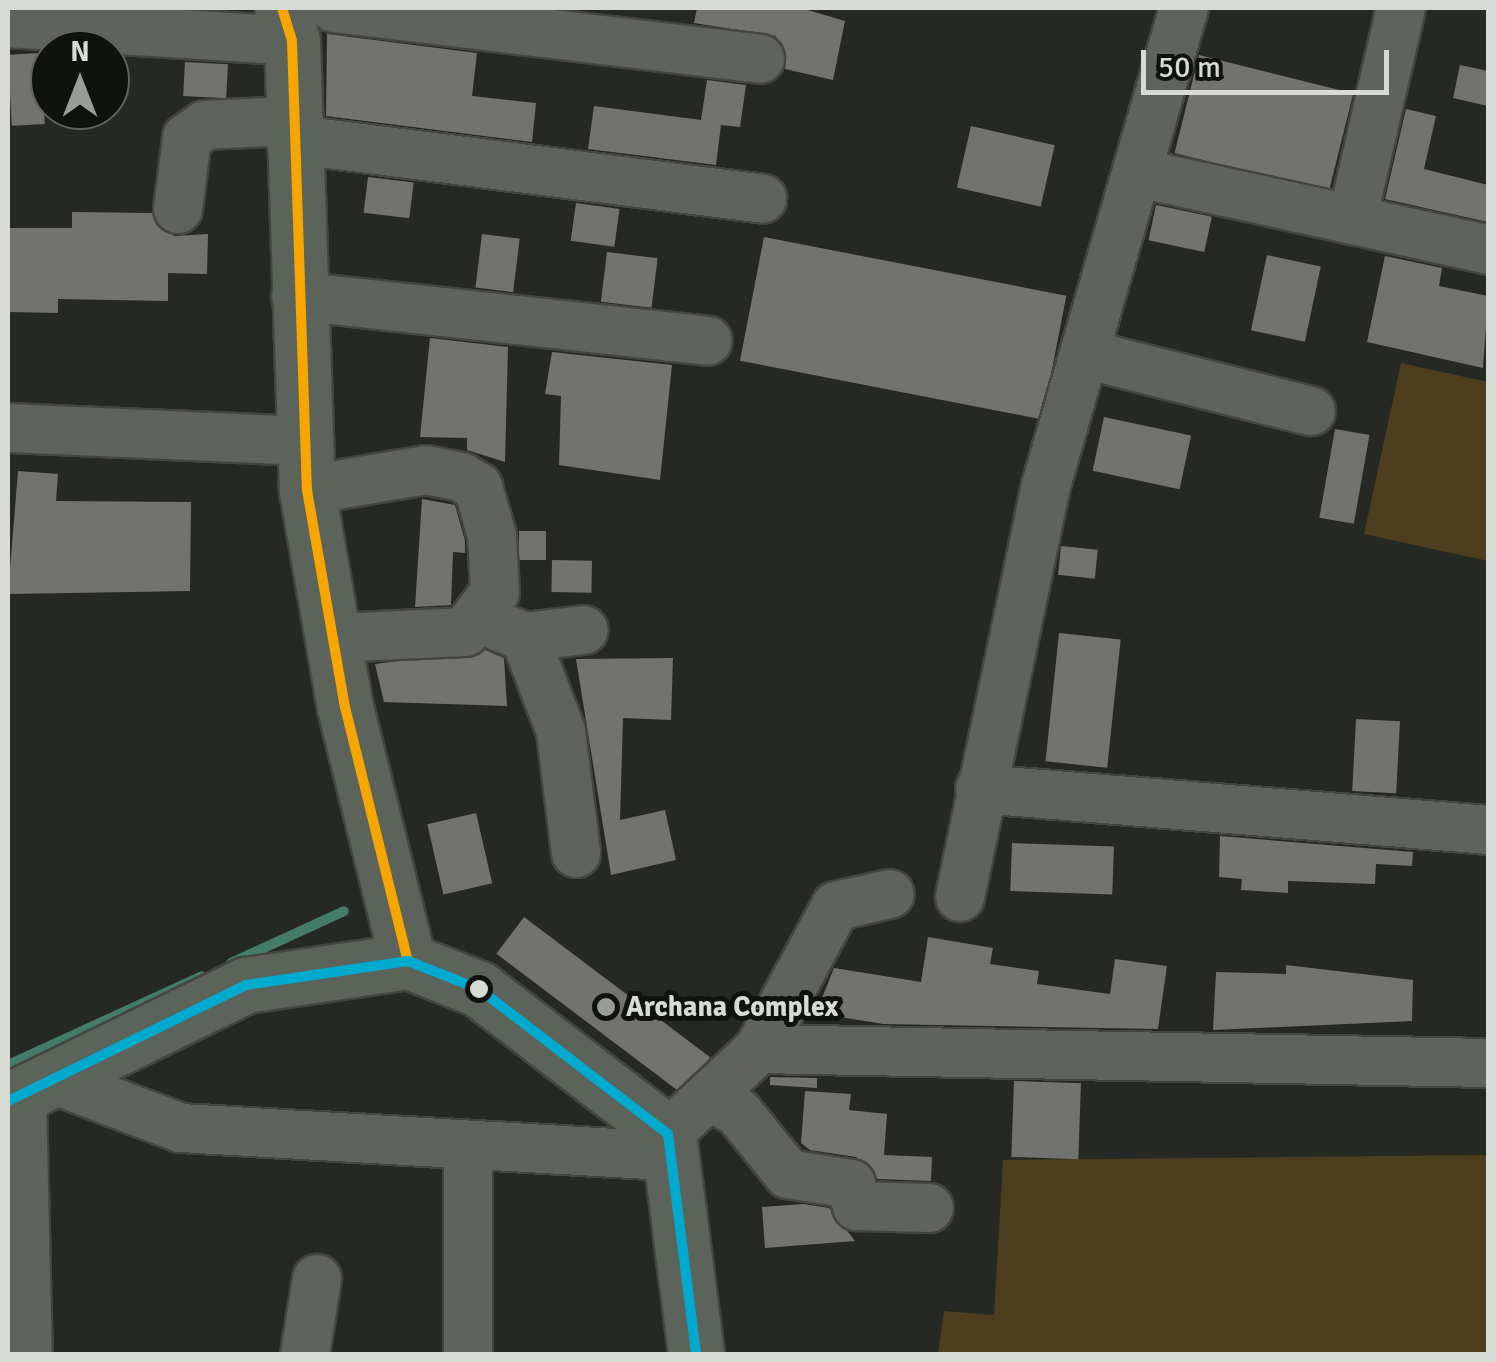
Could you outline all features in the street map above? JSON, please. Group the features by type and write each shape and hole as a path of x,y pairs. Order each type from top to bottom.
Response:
{"main road":[{"path":"287,24 305,466 332,638 408,961"},
{"path":"30,1094 246,985 408,961 478,989 670,1145 696,1354"}],"street":[{"path":"334,8 760,59"},
{"path":"960,898 980,789 1084,354 1184,8"},
{"path":"1352,220 1400,8"},
{"path":"8,22 287,24"},
{"path":"178,208 186,138 205,124 290,130 762,199"},
{"path":"1138,173 1488,250"},
{"path":"296,296 708,341"},
{"path":"1084,354 1311,412"},
{"path":"8,428 305,466 426,470 478,487 495,592 480,619 465,632 332,638"},
{"path":"480,619 524,637 584,630"},
{"path":"524,637 561,732 576,853"},
{"path":"980,789 1488,830"},
{"path":"28,1354 30,1094 181,1128 468,1148 670,1145 709,1096 759,1049 836,906 890,894"},
{"path":"759,1049 1488,1063"},
{"path":"709,1096 738,1112 788,1174 851,1184 857,1206 929,1208"},
{"path":"468,1148 468,1354"},
{"path":"305,1354 316,1279"}],"shaded area":[{"path":"1401,363 1488,382 1488,561 1364,534"},
{"path":"1488,1155 1488,1354 938,1354 944,1311 994,1315 1003,1160"}],"building":[{"path":"697,8 801,8 845,21 833,80 785,69 776,36 694,23"},
{"path":"327,34 477,53 472,96 536,103 532,142 326,116"},
{"path":"30,54 30,125 12,126 8,55"},
{"path":"1199,55 1353,93 1329,191 1175,153"},
{"path":"185,62 228,64 226,98 183,96"},
{"path":"1460,65 1488,71 1488,106 1453,98"},
{"path":"707,80 746,85 740,127 721,125 716,165 588,149 594,106 701,120"},
{"path":"1406,109 1436,116 1424,169 1488,185 1488,222 1385,199"},
{"path":"971,126 1055,145 1041,207 957,187"},
{"path":"368,177 414,183 409,218 364,213"},
{"path":"576,203 620,209 614,247 571,241"},
{"path":"1156,205 1212,217 1204,252 1149,240"},
{"path":"72,212 152,213 174,236 208,234 207,274 168,273 168,301 58,299 58,313 8,312 8,228 72,228"},
{"path":"482,234 520,239 513,292 475,288"},
{"path":"764,237 1066,296 1042,419 740,361"},
{"path":"607,252 658,258 652,308 601,302"},
{"path":"1267,255 1321,266 1305,342 1251,330"},
{"path":"1385,256 1442,268 1439,286 1488,296 1483,368 1367,342"},
{"path":"430,338 508,347 505,462 467,450 467,438 420,437"},
{"path":"552,352 672,365 660,480 559,465 561,396 545,394"},
{"path":"1104,417 1191,436 1180,489 1093,471"},
{"path":"1335,429 1369,435 1354,524 1319,518"},
{"path":"18,471 58,474 56,501 191,502 190,591 8,594"},
{"path":"422,499 455,505 465,541 465,553 453,552 451,605 415,607"},
{"path":"519,531 546,531 546,560 519,560"},
{"path":"1061,546 1098,550 1095,579 1058,575"},
{"path":"552,560 592,561 591,593 551,592"},
{"path":"1059,633 1121,639 1107,768 1046,761"},
{"path":"485,650 504,658 507,706 384,702 375,664"},
{"path":"673,658 671,720 623,718 620,820 665,810 676,860 611,875 576,659"},
{"path":"1356,719 1400,721 1396,793 1352,791"},
{"path":"476,813 492,883 443,894 427,824"},
{"path":"1220,836 1413,852 1412,866 1376,864 1375,884 1288,881 1288,893 1241,890 1242,879 1219,877"},
{"path":"1012,843 1114,847 1112,895 1010,891"},
{"name":"Archana Complex","path":"524,917 710,1057 682,1094 496,954"},
{"path":"928,937 993,948 990,964 1039,971 1037,984 1110,994 1115,959 1167,966 1158,1029 883,1024 816,1013 834,968 921,982"},
{"path":"1286,965 1413,980 1412,1021 1213,1030 1216,972 1286,974"},
{"path":"770,1077 817,1078 817,1088 770,1085"},
{"path":"1014,1081 1081,1083 1078,1159 1011,1157"},
{"path":"805,1091 851,1094 849,1110 887,1114 884,1155 932,1157 931,1181 878,1179 856,1157 810,1150 801,1143"},
{"path":"803,1204 829,1208 855,1241 765,1248 762,1207"}],"waterway":[{"path":"231,963 344,911"},
{"path":"8,1065 202,976"}],"transit line":[{"path":"282,8 292,41 307,490 345,707 408,961"},
{"path":"8,1101 246,985 408,961 479,989 668,1134 696,1354"}],"place":[{"name":"Archana Complex","path":"606,1007"}]}
